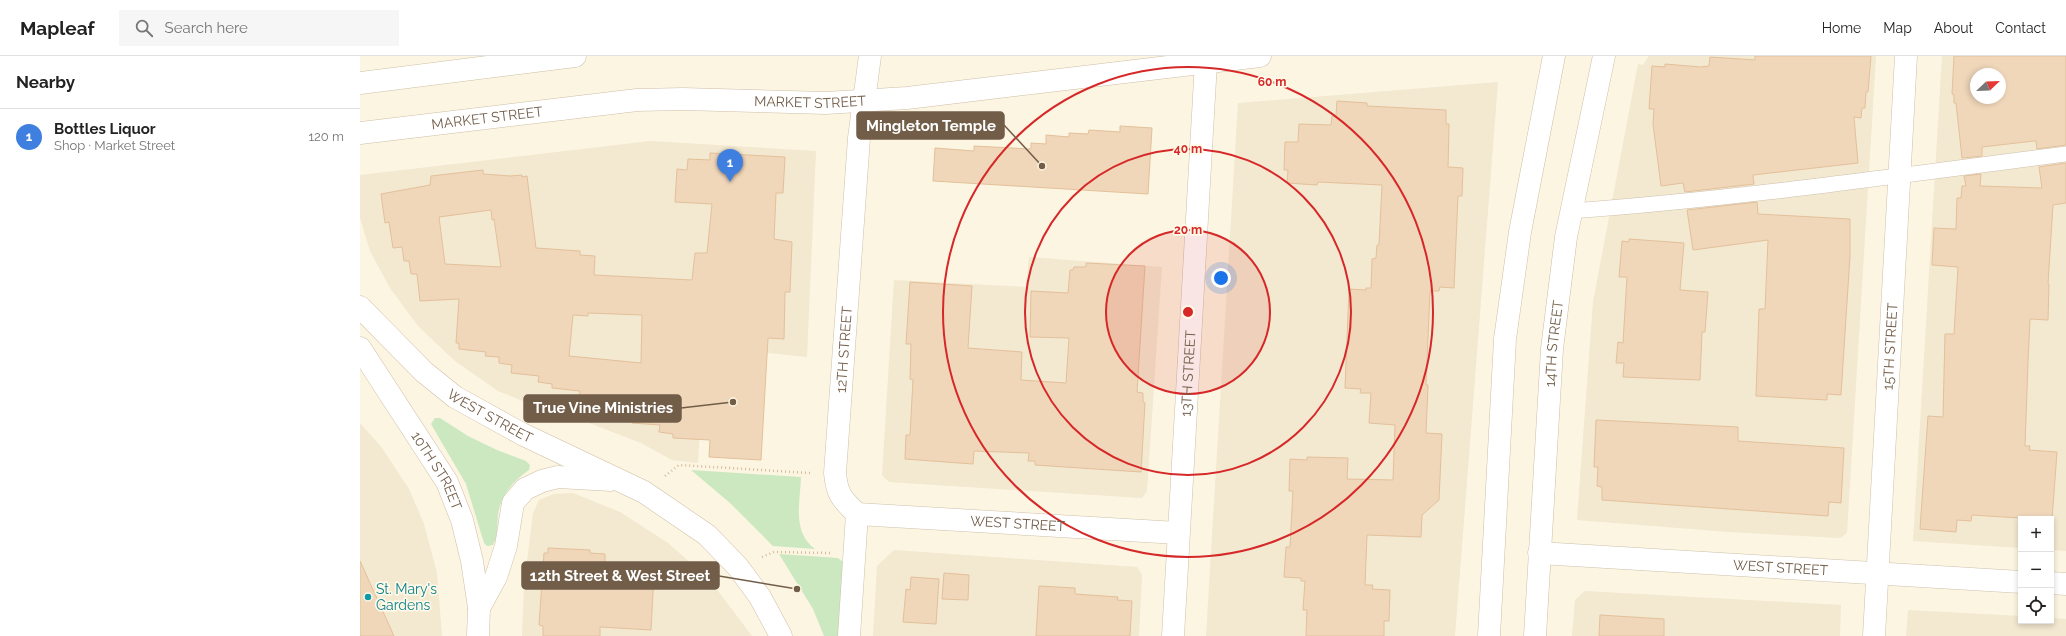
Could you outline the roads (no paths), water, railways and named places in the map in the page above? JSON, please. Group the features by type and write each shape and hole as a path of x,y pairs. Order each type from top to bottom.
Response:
{"main road":[{"path":"360,83 575,56"},
{"name":"12TH STREET","path":"857,514 840,498 836,486 835,473 856,175 870,56"},
{"name":"MARKET STREET","path":"360,133 637,100 683,99 826,103 907,98 1260,56"},
{"path":"1490,636 1505,339 1520,232 1554,56"},
{"name":"14TH STREET","path":"1535,636 1552,349 1566,237 1604,56"},
{"name":"15TH STREET","path":"1874,636 1906,56"},
{"name":"13TH STREET","path":"1173,636 1206,62"},
{"name":"WEST STREET","path":"360,306 424,372 455,397 522,434 644,492 706,535 738,566 760,597 781,636"},
{"name":"10TH STREET","path":"360,348 447,482 462,520 472,561 479,608 478,636"},
{"path":"479,608 496,577 506,546 513,503 525,489 542,480 558,477 618,480"},
{"path":"849,636 857,514"},
{"name":"WEST STREET","path":"857,514 1178,533"},
{"name":"WEST STREET","path":"1539,553 2018,582"},
{"path":"2054,584 2066,584"}],"lane":[{"path":"1571,211 1633,206 1899,176 2066,154"}],"place":[{"name":"Mingleton Temple","path":"1042,166"},
{"name":"Bottles Liquor","path":"730,182"},
{"name":"True Vine Ministries","path":"733,402"},
{"name":"12th Street & West Street","path":"797,589"},
{"name":"St. Mary's Gardens","path":"368,597"}]}
